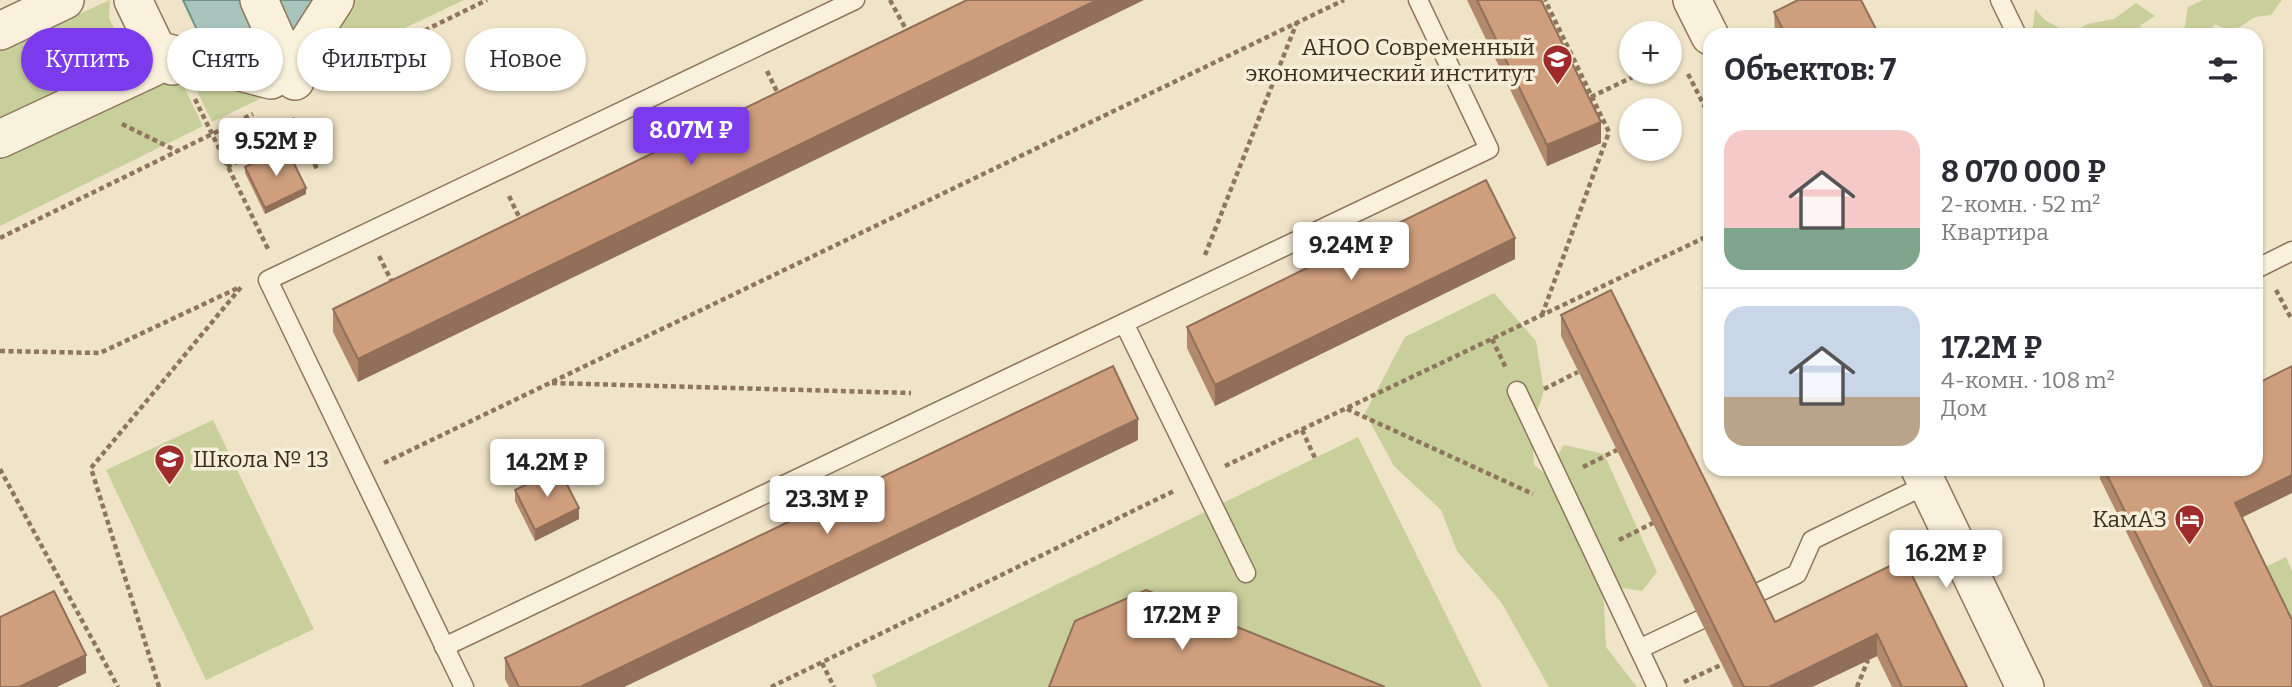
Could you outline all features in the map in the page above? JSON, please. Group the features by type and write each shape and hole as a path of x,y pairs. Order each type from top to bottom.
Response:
{"street":[{"path":"0,31 65,0"},
{"path":"133,0 167,41"},
{"path":"283,84 335,0"},
{"path":"1692,0 1706,28"},
{"path":"257,8 264,28"},
{"path":"0,139 167,62"},
{"path":"1924,477 2025,687"}],"lane":[{"path":"464,687 268,280 855,0"},
{"path":"444,647 1489,149 1418,0"},
{"path":"2000,0 2014,28"},
{"path":"2263,266 2292,251"},
{"path":"1124,323 1246,573"},
{"path":"1519,395 1657,687"},
{"path":"1751,596 1797,574 1812,540 1924,477"},
{"path":"1639,649 1700,620"}],"path":[{"path":"429,28 486,0"},
{"path":"890,0 909,36"},
{"path":"361,474 1344,0"},
{"path":"1541,316 1609,132 1545,0"},
{"path":"1190,291 1297,22"},
{"path":"756,47 782,100"},
{"path":"1688,74 1703,103"},
{"path":"1581,102 1619,83"},
{"path":"283,84 299,132 318,171"},
{"path":"194,91 211,135 280,274"},
{"path":"0,238 211,135 273,91"},
{"path":"78,103 178,151"},
{"path":"626,109 653,163"},
{"path":"227,167 299,132"},
{"path":"496,171 524,225"},
{"path":"367,233 395,288"},
{"path":"771,687 1200,478 1703,238"},
{"path":"0,351 100,353 242,286 91,468 159,687"},
{"path":"1519,395 1578,372"},
{"path":"549,383 974,394"},
{"path":"1346,409 1574,512"},
{"path":"1301,430 1315,458"},
{"path":"1559,480 1617,450"},
{"path":"0,469 118,687"},
{"path":"1593,552 1653,523"},
{"path":"1222,632 1246,573"},
{"path":"1857,687 1868,660"},
{"path":"822,662 834,687"},
{"path":"1672,687 1721,665"}],"green space":[{"path":"110,0 109,18 114,28 48,28"},
{"path":"351,0 464,0 405,28 332,28"},
{"path":"2203,0 2282,0 2271,15 2255,17 2238,28 2224,28 2215,24 2212,28 2184,28 2188,7"},
{"path":"2136,3 2155,16 2140,28 2080,28 2087,24 2114,19"},
{"path":"2035,9 2045,20 2059,28 2033,28"},
{"path":"21,40 21,91 84,91 0,131 0,50"},
{"path":"158,74 167,78 167,91 186,91 203,126 0,226 0,150 123,91 153,91 153,76"},
{"path":"197,91 261,91 270,94 212,122"},
{"path":"1494,293 1536,341 1544,391 1532,427 1534,465 1546,474 1564,445 1604,454 1657,572 1642,591 1603,585 1606,647 1637,687 1549,687 1501,602 1457,551 1441,510 1394,466 1365,413 1405,337"},
{"path":"213,420 314,629 206,680 106,470"},
{"path":"1358,437 1482,687 877,687 872,675"},
{"path":"2286,557 2292,571 2292,638 2259,570"}],"water":[{"path":"183,0 240,0 254,28 196,28"},
{"path":"278,0 321,0 305,28 297,28 296,45"}],"building":[{"path":"967,0 1097,0 358,359 333,309"},
{"path":"1477,0 1541,0 1601,122 1547,145"},
{"path":"1798,0 1861,0 1875,28 1782,28 1774,12"},
{"path":"286,147 306,188 265,208 245,167"},
{"path":"1486,180 1515,238 1215,385 1187,327"},
{"path":"1611,290 1775,622 1904,559 1967,687 1902,687 1877,634 1769,687 1744,687 1561,315"},
{"path":"1113,366 1138,419 580,687 519,687 505,658"},
{"name":"КамАЗ","path":"2292,366 2292,475 2235,503 2292,620 2292,687 2212,687 2107,476 2263,476 2263,380"},
{"path":"559,469 579,508 535,530 515,490"},
{"path":"1146,590 1385,687 1049,687 1075,621"},
{"path":"54,591 86,655 19,687 0,687 0,617"}],"place":[{"name":"АНОО Современный экономический институт","path":"1558,87"},
{"name":"Школа № 13","path":"170,486"},
{"name":"КамАЗ","path":"2190,546"}]}
